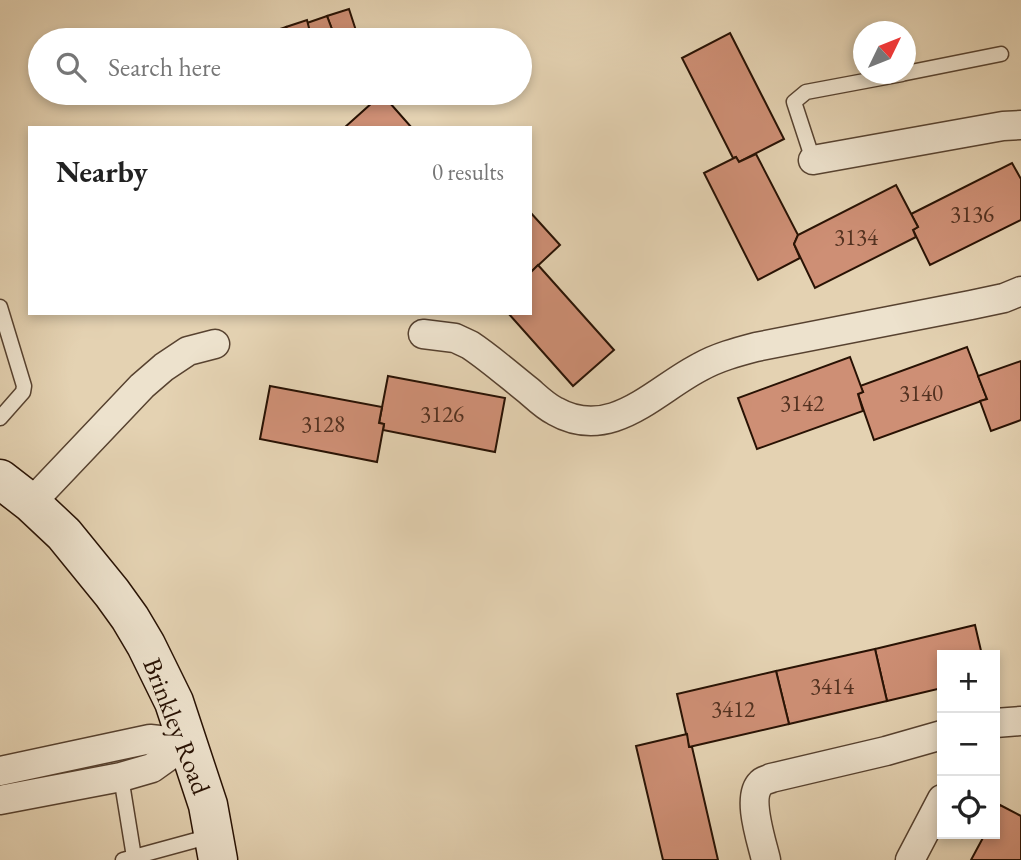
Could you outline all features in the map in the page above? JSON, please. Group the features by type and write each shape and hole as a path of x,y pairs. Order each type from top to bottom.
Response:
{"main road":[{"name":"Brinkley Road","path":"0,479 64,534 131,618 174,702 208,805 215,848"}],"street":[{"path":"813,160 1003,125 1021,125"},
{"path":"422,334 455,338 470,345 553,410 574,419 595,421 628,413 700,366 721,357 744,350 1004,298 1021,291"},
{"path":"31,503 142,386 188,351 215,344"},
{"path":"1000,723 1021,721"},
{"path":"766,860 758,830 754,797 760,783 937,736"},
{"path":"0,771 150,739 187,743"},
{"path":"0,800 121,777 152,768 187,743"},
{"path":"910,860 937,809"}],"lane":[{"path":"916,71 1001,54"},
{"path":"813,160 794,102 806,92 853,83"},
{"path":"0,307 24,386 23,392 0,418"},
{"path":"121,777 129,858 215,848"}],"building":[{"path":"349,9 355,28 332,28 327,16"},
{"path":"327,16 332,28 308,28 307,23"},
{"path":"307,20 309,28 286,28"},
{"path":"730,33 784,139 739,162 736,157 733,158 682,58"},
{"path":"370,105 392,105 410,126 346,126"},
{"path":"756,154 798,235 794,244 800,258 758,280 704,173 736,157 739,162"},
{"path":"1012,163 1021,179 1021,220 930,265 913,230 918,227 911,214"},
{"path":"896,185 918,227 913,230 916,237 815,288 794,244 798,235"},
{"path":"532,214 560,245 532,271"},
{"path":"538,265 614,350 573,386 510,315 532,315 532,271"},
{"path":"967,347 987,399 874,440 858,394 863,392 860,386"},
{"path":"850,357 863,392 858,394 863,411 757,449 738,398"},
{"path":"1021,361 1021,420 991,431 980,401 987,399 978,376"},
{"path":"388,376 505,398 495,452 383,430 384,424 379,423"},
{"path":"270,386 382,407 379,423 384,424 377,462 260,439"},
{"path":"975,625 981,650 937,650 937,689 887,701 875,649"},
{"path":"875,649 887,701 789,724 776,671"},
{"path":"776,671 789,724 689,747 677,694"},
{"path":"687,734 718,860 663,860 636,746"},
{"path":"1000,805 1021,816 1021,860 971,860 982,839 1000,839"}]}
